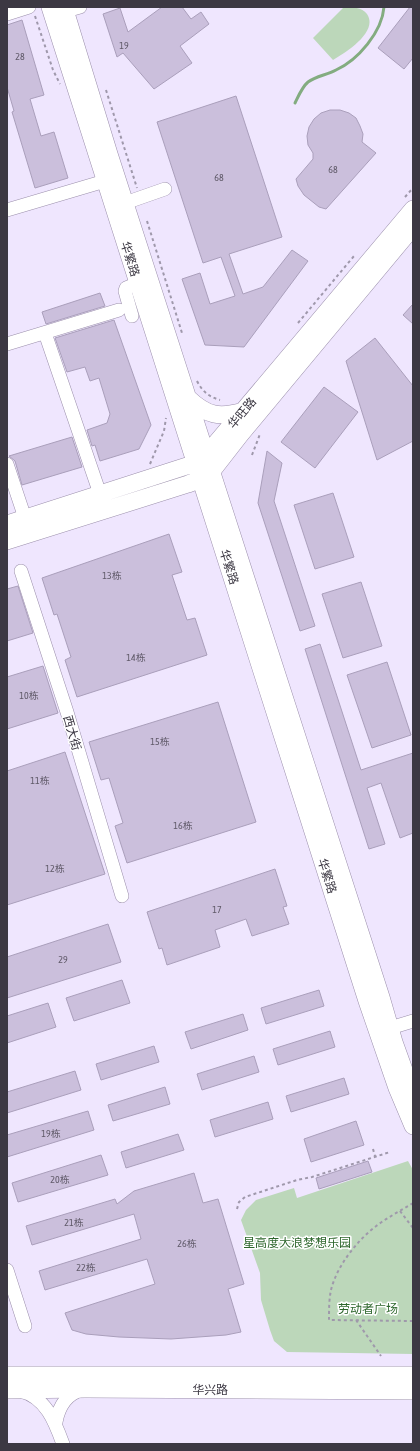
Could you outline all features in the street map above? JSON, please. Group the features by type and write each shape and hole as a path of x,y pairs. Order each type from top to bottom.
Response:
{"main road":[{"name":"华繁路","path":"64,8 105,181 138,282 207,475 413,1095"},
{"name":"华繁路","path":"64,8 188,398 201,459"},
{"name":"华旺路","path":"201,459 244,411 408,205"},
{"name":"华旺路","path":"207,475 413,228"},
{"path":"188,398 202,410 215,415 226,416 244,411"},
{"path":"7,524 201,459"},
{"name":"华繁路","path":"207,475 367,1001 397,1088 413,1126"},
{"path":"7,541 207,475"},
{"name":"华兴路","path":"7,1375 413,1375"},
{"name":"华兴路","path":"12,1390 413,1391"}],"street":[{"path":"7,14 29,7"},
{"path":"7,210 105,181"},
{"path":"125,203 165,189"},
{"path":"132,316 125,291 126,288 138,282"},
{"path":"7,344 119,310"},
{"path":"45,332 100,494"},
{"path":"7,464 25,518"},
{"name":"西大街","path":"22,570 67,712 122,896"},
{"path":"390,1028 413,1021"},
{"path":"7,1270 25,1326"},
{"path":"56,1422 60,1406 66,1398 77,1391 86,1389"},
{"path":"12,1390 24,1392 38,1400 51,1413 56,1422 63,1444"}],"path":[{"path":"106,90 138,191"},
{"path":"408,205 413,188"},
{"path":"147,221 184,340"},
{"path":"196,377 205,393 216,399"},
{"path":"150,464 158,443"},
{"path":"373,1149 375,1156"},
{"path":"237,1209 238,1202 245,1197 390,1152"},
{"path":"413,1203 379,1224 352,1250 339,1270 331,1289 329,1320 413,1321"},
{"path":"400,1210 413,1228"},
{"path":"356,1320 380,1356"}],"green space":[{"path":"344,7 357,8 365,12 369,21 368,28 365,35 359,41 333,60 313,38"},
{"path":"408,1161 413,1170 413,1354 287,1352 274,1341 261,1300 260,1273 241,1220 246,1210 256,1200 294,1188 297,1198"}],"building":[{"path":"162,7 182,7 191,19 201,12 209,24 180,46 192,63 154,89 123,53 117,57 103,14 120,8 128,32"},
{"path":"410,7 413,7 413,58 404,69 378,48"},
{"path":"22,20 44,95 30,99 41,136 54,132 68,178 35,188 12,112 14,111 7,87 7,25"},
{"path":"236,96 282,237 229,254 243,294 263,287 292,250 308,261 244,347 205,345 182,279 200,273 210,304 235,296 221,257 203,263 157,122"},
{"path":"330,110 340,110 349,113 356,118 363,134 362,142 376,153 326,209 319,207 304,195 298,186 296,179 313,159 313,153 308,145 307,136 309,127 314,119 321,113"},
{"path":"100,293 105,306 46,324 42,312"},
{"path":"413,304 413,324 403,315"},
{"path":"114,320 151,425 139,449 100,461 95,445 92,446 87,430 107,423 110,414 99,378 90,381 85,367 67,372 55,338"},
{"path":"375,338 413,386 413,441 377,460 346,361"},
{"path":"324,387 358,412 315,468 281,442"},
{"path":"72,437 82,467 22,485 15,461 9,456"},
{"path":"267,451 282,463 274,501 315,626 300,631 258,503"},
{"path":"333,493 354,557 315,569 294,505"},
{"path":"169,534 182,572 172,575 187,620 195,618 207,655 77,697 65,660 71,657 57,614 54,615 42,578"},
{"path":"361,582 382,646 343,658 322,594"},
{"path":"18,586 33,633 7,641 7,589"},
{"path":"320,644 361,770 413,753 413,833 400,838 381,783 367,788 385,844 369,849 305,649"},
{"path":"387,662 411,735 372,748 347,675"},
{"path":"43,666 58,713 7,729 7,677"},
{"path":"218,702 256,822 127,863 115,826 123,823 109,778 101,780 89,742"},
{"path":"65,752 105,874 7,905 7,771"},
{"path":"275,869 287,906 283,907 289,924 252,936 246,919 215,930 220,947 167,965 162,948 159,949 147,912"},
{"path":"108,924 121,962 7,998 7,957"},
{"path":"122,980 130,1003 74,1021 66,998"},
{"path":"319,990 324,1006 266,1024 261,1008"},
{"path":"48,1003 56,1027 7,1043 7,1016"},
{"path":"243,1014 248,1030 191,1049 185,1032"},
{"path":"330,1031 335,1047 278,1065 273,1049"},
{"path":"154,1046 159,1062 101,1080 96,1064"},
{"path":"254,1056 259,1072 202,1090 197,1074"},
{"path":"75,1071 81,1090 7,1113 7,1092"},
{"path":"344,1078 349,1094 291,1112 286,1096"},
{"path":"165,1087 170,1104 113,1121 108,1105"},
{"path":"268,1102 273,1119 215,1137 210,1120"},
{"path":"88,1111 94,1130 7,1157 7,1135"},
{"path":"356,1121 364,1145 311,1162 304,1139"},
{"path":"178,1134 184,1150 126,1168 121,1152"},
{"path":"101,1155 108,1175 18,1202 12,1183"},
{"path":"368,1161 372,1172 319,1189 316,1178"},
{"path":"194,1173 203,1203 218,1199 244,1284 228,1289 241,1332 226,1335 171,1339 86,1334 72,1330 65,1313 155,1284 147,1259 45,1290 39,1271 141,1239 134,1214 32,1245 26,1226 115,1199 117,1204 134,1191"}],"waterway":[{"path":"295,103 302,89 308,82 314,78 333,72 352,59 368,44 379,26 384,7"}],"park label":[{"name":"星高度大浪梦想乐园","path":"297,1243"},
{"name":"劳动者广场","path":"368,1309"}]}
